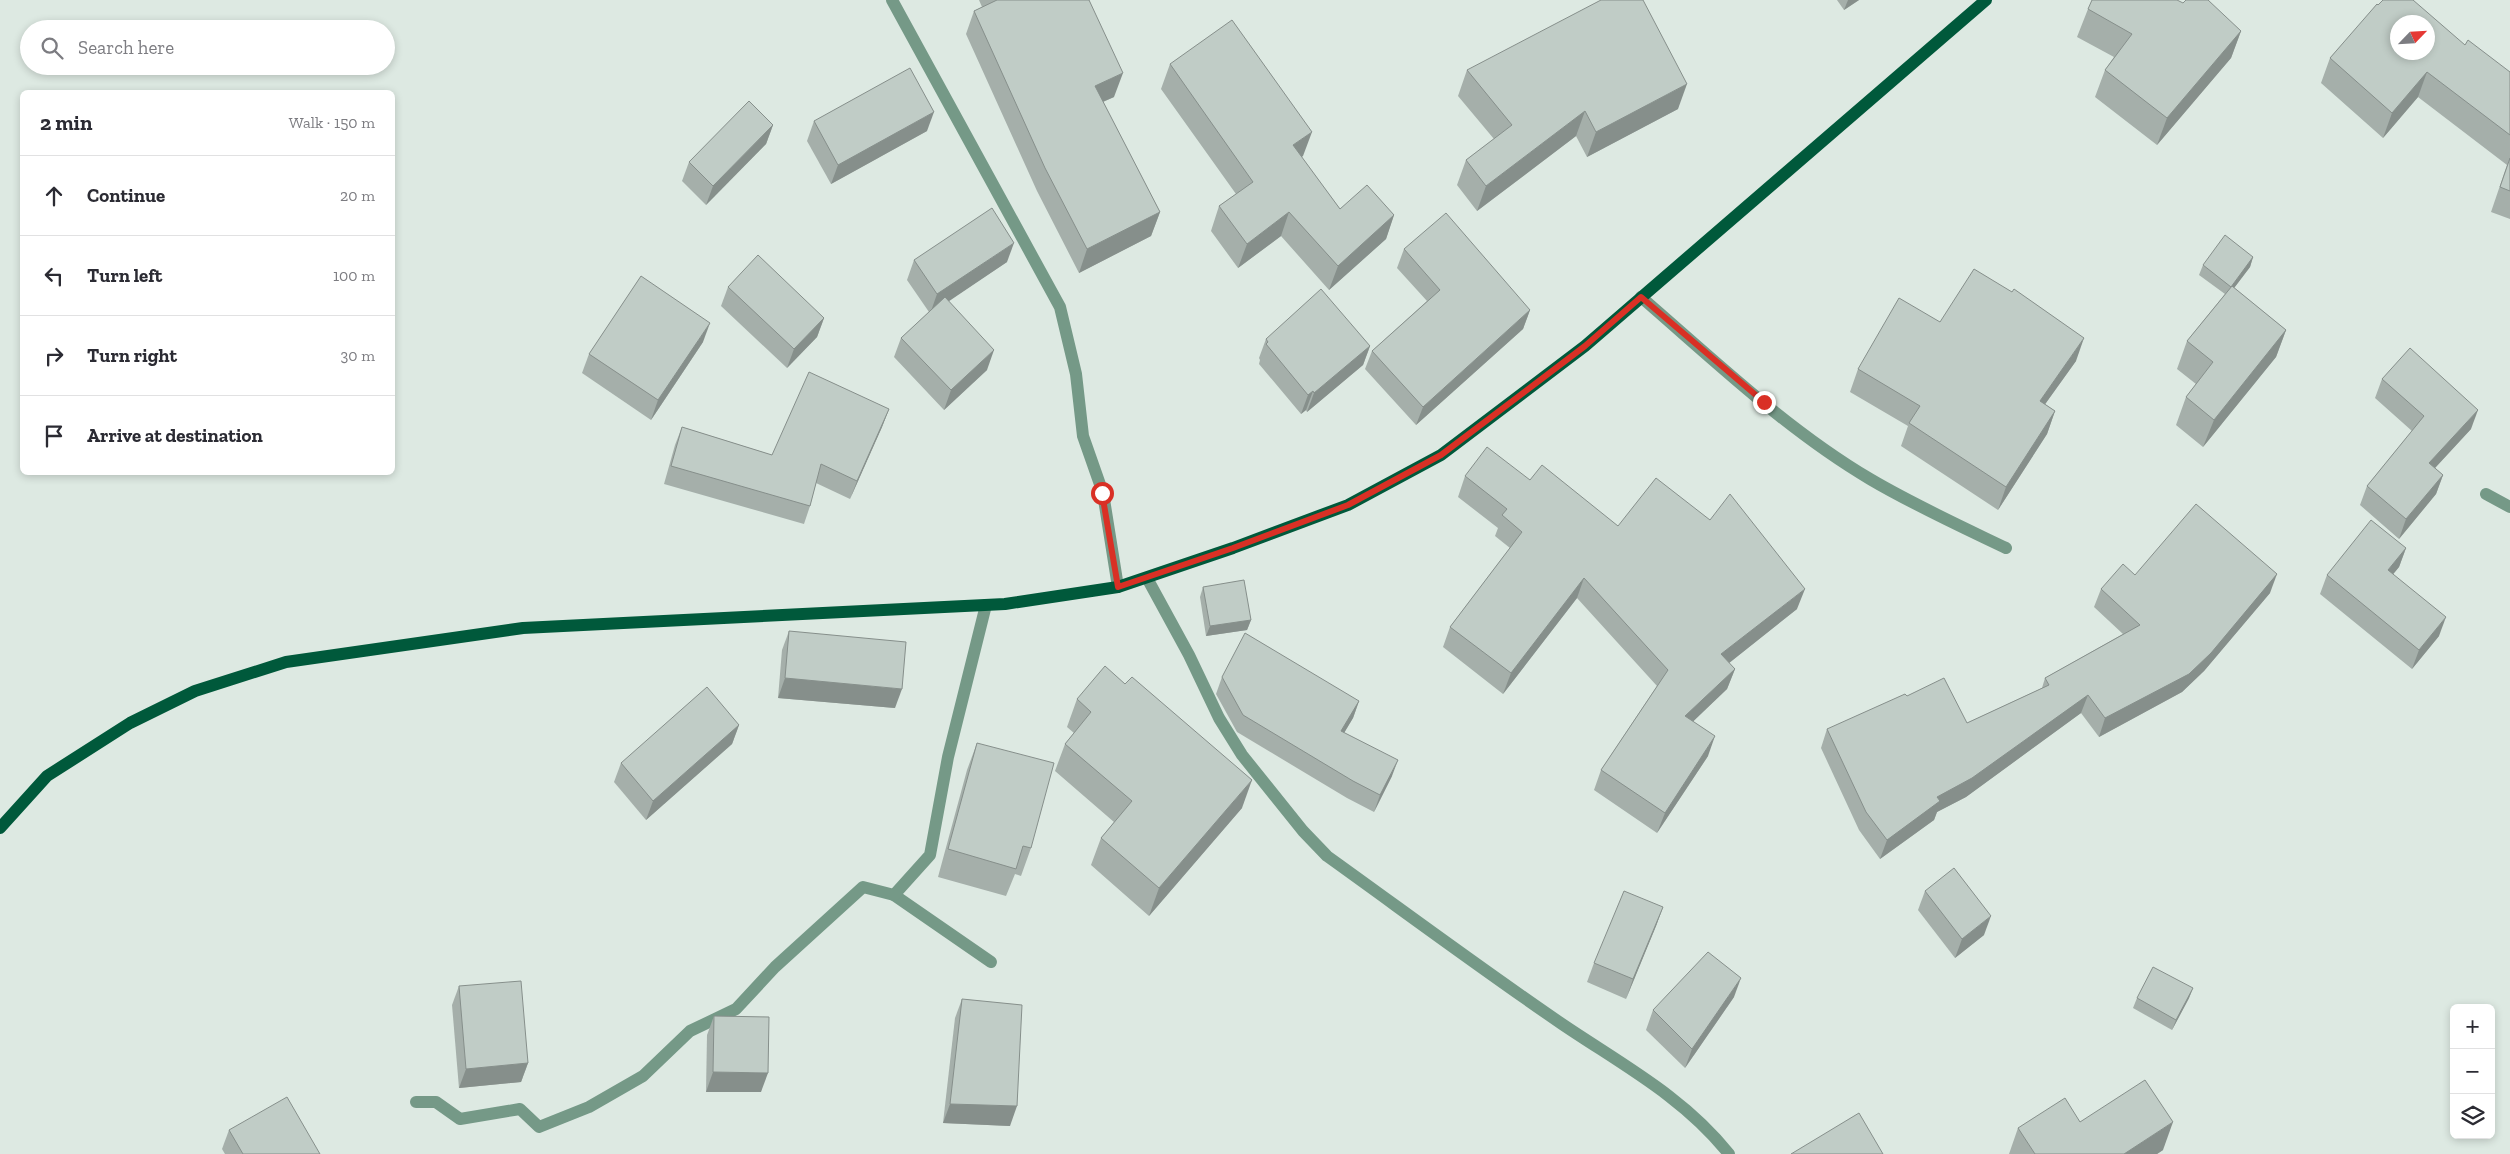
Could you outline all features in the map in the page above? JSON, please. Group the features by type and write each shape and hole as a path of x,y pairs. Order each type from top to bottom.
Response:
{"main road":[{"path":"0,828 47,776 130,724 195,691 286,662 523,628 986,605 1118,587 1233,548 1348,505 1441,455 1585,346 1986,0"}],"street":[{"path":"892,0 1060,307 1076,374 1083,436 1102,493 1118,587"},
{"path":"1641,297 1804,434 1861,473 1937,515 2006,548"},
{"path":"2486,494 2510,508"},
{"path":"1147,578 1189,655 1219,718 1242,754 1303,831 1321,850 1487,971 1684,1106 1729,1154"},
{"path":"894,896 930,855 948,757 986,605"},
{"path":"416,1102 436,1102 460,1119 520,1109 539,1127 589,1107 643,1076 690,1031 736,1009 775,967 863,888 894,896 991,962"}],"building":[{"path":"997,0 1089,0 1123,73 1095,86 1160,212 1087,249 1045,168 974,11"},
{"path":"1601,0 1643,0 1687,84 1596,132 1585,111 1486,186 1466,160 1512,125 1467,70"},
{"path":"2092,0 2177,0 2183,3 2186,0 2208,0 2241,31 2167,118 2105,70 2132,34 2088,9"},
{"path":"2383,0 2413,0 2430,15 2390,15 2390,60 2435,60 2435,19 2465,45 2468,40 2510,72 2510,135 2427,72 2392,113 2330,58 2377,4"},
{"path":"1232,20 1312,132 1293,145 1340,209 1367,185 1394,215 1338,266 1289,212 1247,244 1219,206 1253,182 1170,64"},
{"path":"910,68 934,112 838,165 814,121"},
{"path":"749,101 773,125 713,186 689,162"},
{"path":"2510,158 2510,191 2500,187"},
{"path":"992,208 1014,243 937,294 914,260"},
{"path":"1446,213 1530,310 1423,407 1372,351 1440,290 1404,249"},
{"path":"2225,235 2253,257 2231,287 2203,265"},
{"path":"758,255 824,318 794,349 728,287"},
{"path":"1974,269 2012,292 2014,289 2084,338 2040,401 2055,411 2006,487 1909,423 1920,406 1858,369 1899,298 1940,322"},
{"path":"641,276 710,323 658,400 589,354"},
{"path":"2232,286 2286,330 2214,420 2186,397 2213,362 2187,341"},
{"path":"1321,289 1370,346 1314,393 1313,391 1308,395 1266,344 1268,342 1266,339"},
{"path":"945,297 994,350 951,390 901,338"},
{"path":"2410,348 2478,410 2429,463 2443,475 2406,519 2367,486 2424,416 2382,379"},
{"path":"809,372 889,409 857,481 821,464 810,506 671,466 682,427 772,455"},
{"path":"1487,447 1530,480 1542,465 1618,526 1656,478 1710,520 1730,494 1805,589 1721,654 1735,669 1685,716 1715,736 1665,813 1601,770 1668,670 1584,578 1511,673 1450,627 1522,532 1502,515 1507,509 1465,476"},
{"path":"2196,504 2277,574 2211,653 2189,674 2105,718 2088,695 1972,778 1937,797 1940,801 1887,840 1866,812 1827,729 1905,694 1907,696 1944,678 1967,723 2049,685 2045,678 2140,625 2101,589 2123,564 2135,575"},
{"path":"2371,520 2406,548 2388,570 2446,617 2419,650 2327,575"},
{"path":"1244,580 1251,620 1210,626 1203,587"},
{"path":"789,631 906,642 902,689 785,678"},
{"path":"1245,633 1359,701 1341,731 1398,760 1380,795 1353,781 1243,715 1222,677"},
{"path":"1105,666 1125,684 1132,677 1252,780 1159,888 1101,838 1132,801 1065,744 1091,712 1077,699"},
{"path":"707,687 739,725 653,801 621,763"},
{"path":"977,743 1054,763 1031,848 1023,846 1016,869 948,849"},
{"path":"1954,868 1991,916 1962,939 1925,891"},
{"path":"1624,891 1663,907 1633,979 1594,963"},
{"path":"1708,952 1741,978 1692,1049 1653,1010"},
{"path":"2153,967 2193,988 2176,1020 2137,998"},
{"path":"521,981 528,1063 466,1069 459,986"},
{"path":"962,999 1022,1005 1017,1106 950,1104"},
{"path":"714,1016 769,1017 768,1073 713,1072"},
{"path":"2145,1080 2173,1122 2124,1154 2035,1154 2018,1128 2065,1098 2080,1122"},
{"path":"287,1097 320,1154 243,1154 229,1130"},
{"path":"1859,1113 1883,1154 1791,1154"}],"route":[{"path":"1102,493 1118,587 1233,548 1348,505 1441,455 1585,346 1641,297 1764,402"}]}
